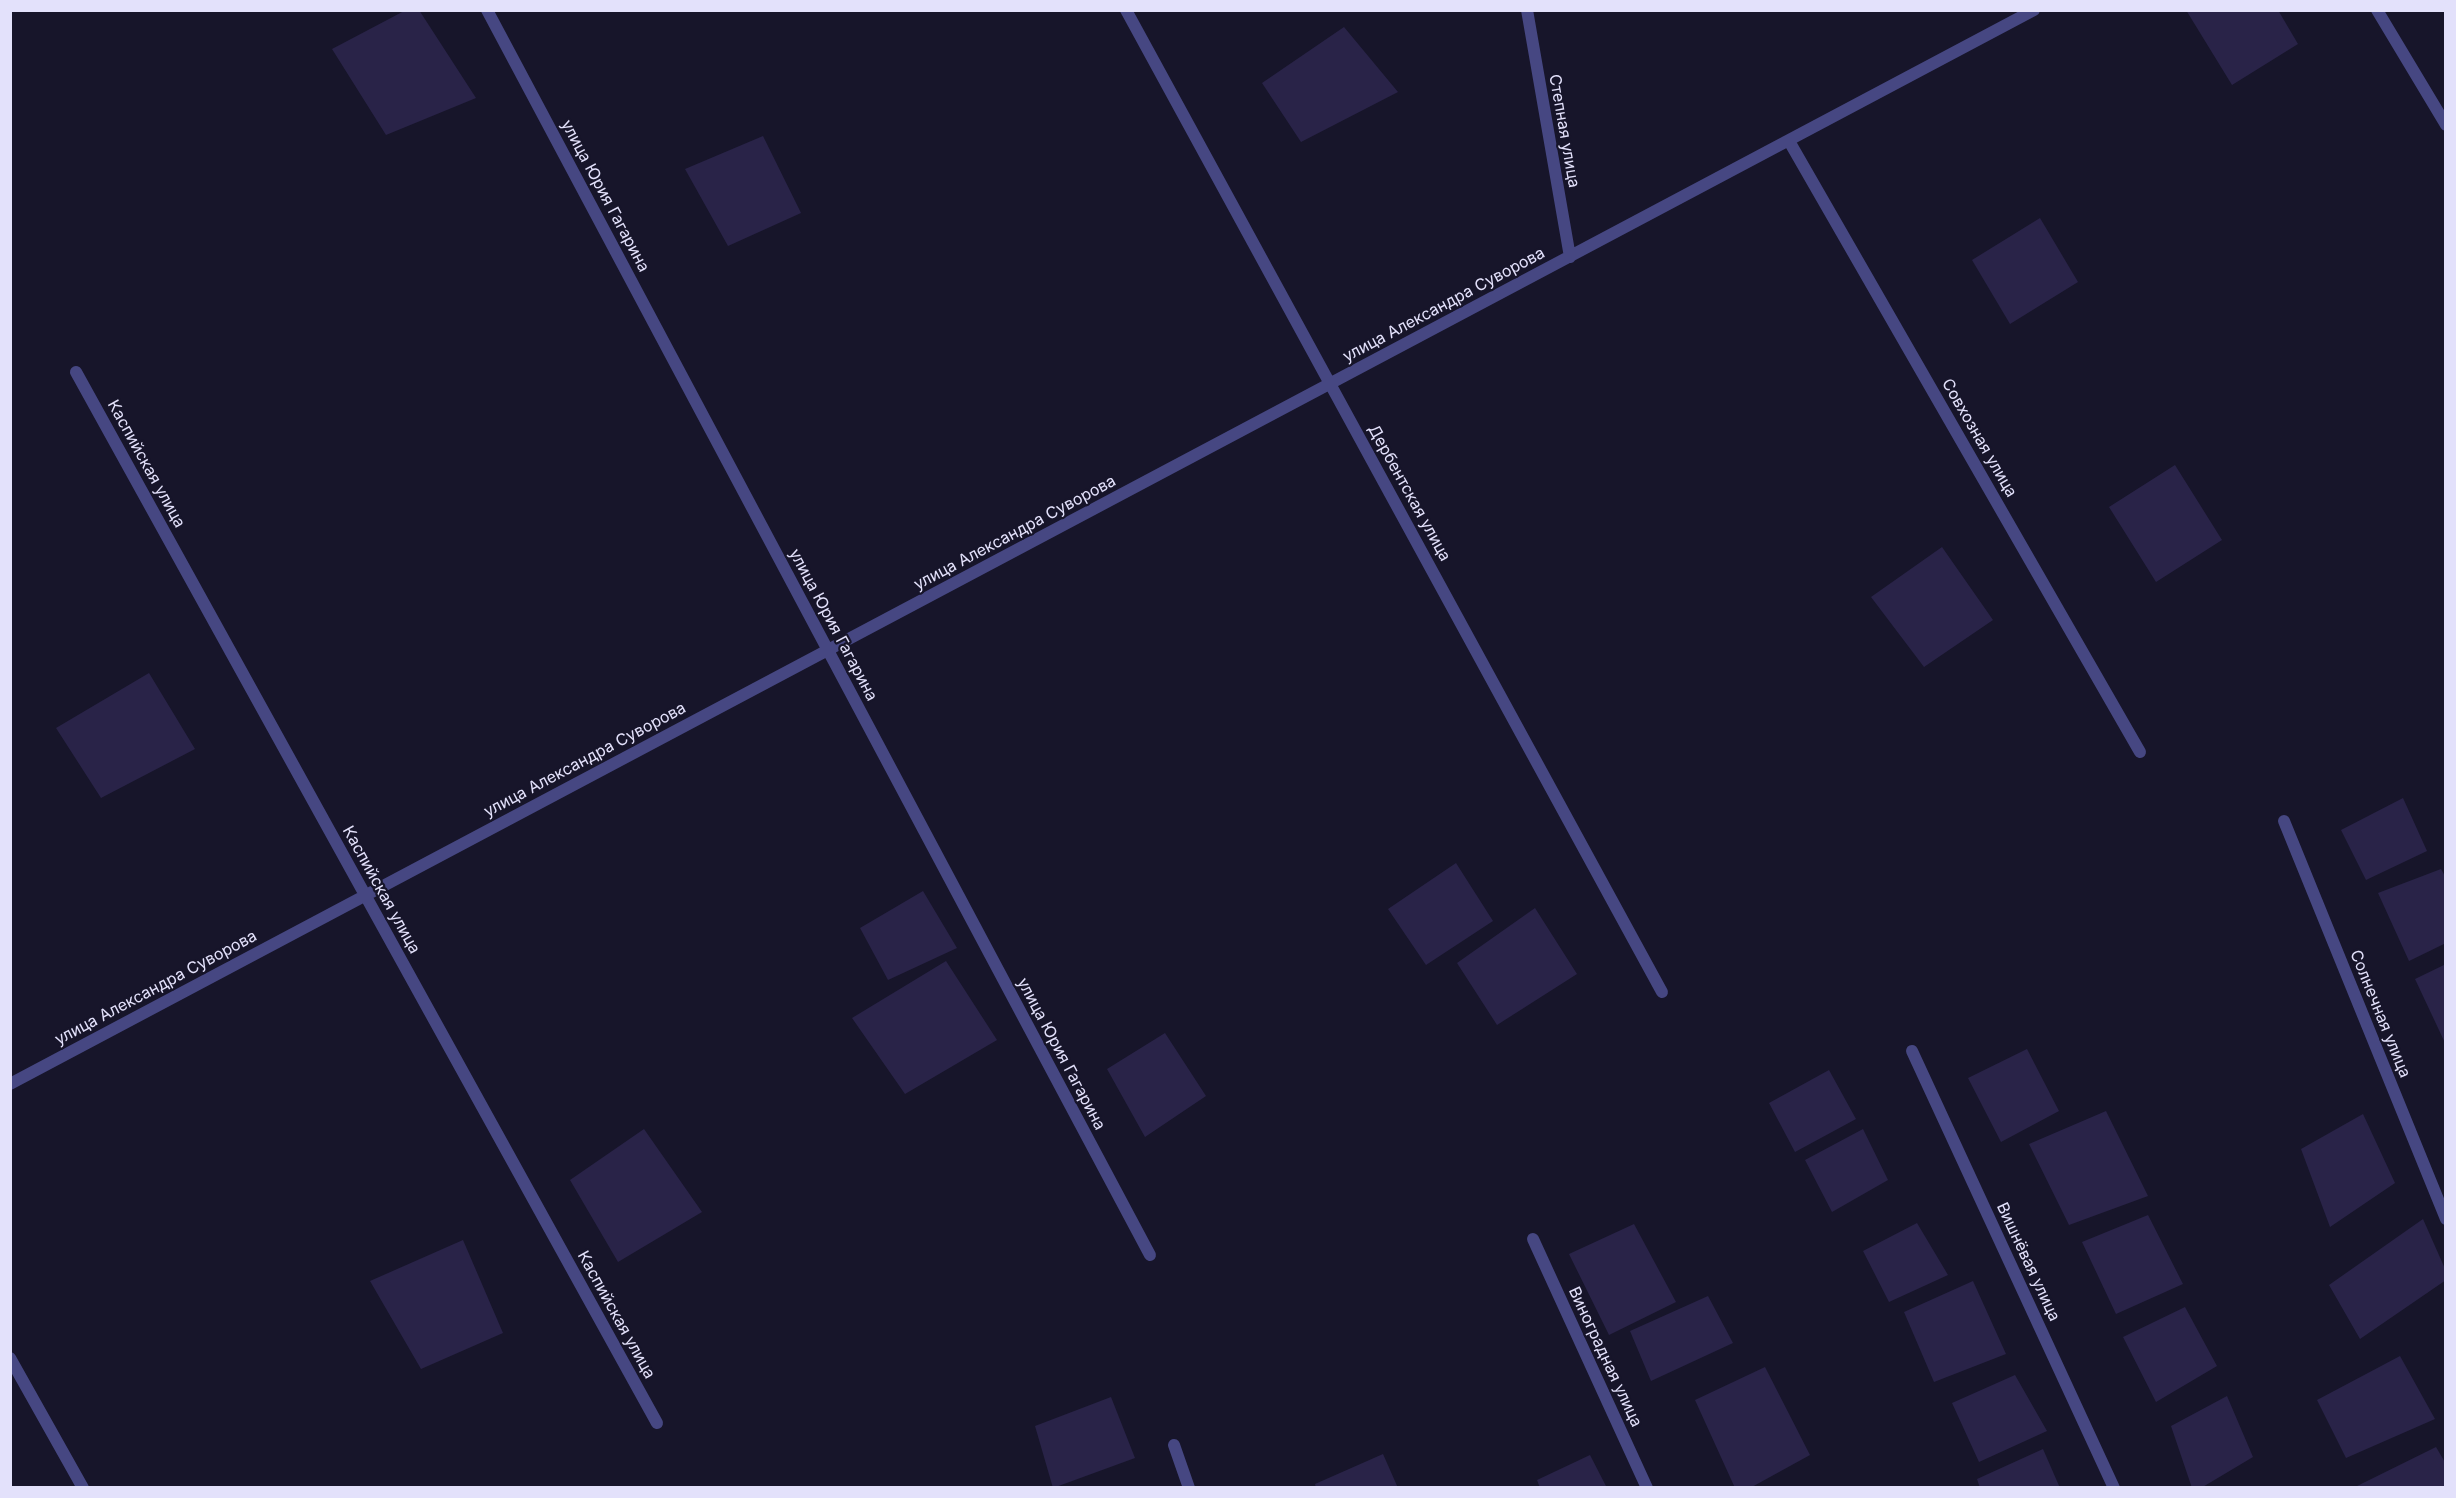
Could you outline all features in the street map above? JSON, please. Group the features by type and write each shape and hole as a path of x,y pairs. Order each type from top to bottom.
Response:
{"street":[{"name":"улица Юрия Гагарина","path":"487,10 1150,1255"},
{"name":"Дербентская улица","path":"1126,10 1662,992"},
{"name":"Степная улица","path":"1527,10 1570,257"},
{"name":"улица Александра Суворова","path":"10,1084 2034,10"},
{"path":"2376,10 2445,126"},
{"name":"Совхозная улица","path":"1789,141 2140,752"},
{"name":"Каспийская улица","path":"76,372 657,1423"},
{"name":"Солнечная улица","path":"2284,821 2445,1219"},
{"name":"Вишнёвая улица","path":"1912,1051 2114,1488"},
{"name":"Виноградная улица","path":"1533,1239 1647,1488"},
{"path":"10,1358 82,1488"},
{"path":"1174,1445 1189,1488"}],"building":[{"path":"406,10 419,10 476,98 386,135 332,49"},
{"path":"2186,10 2278,10 2298,44 2232,85"},
{"path":"1344,27 1398,92 1301,142 1262,83"},
{"path":"763,136 801,213 728,246 685,169"},
{"path":"2040,218 2078,282 2010,324 1972,260"},
{"path":"2175,465 2222,540 2156,582 2109,507"},
{"path":"1942,547 1993,620 1924,667 1871,597"},
{"path":"149,673 195,749 101,798 56,728"},
{"path":"2403,798 2427,851 2366,880 2341,830"},
{"path":"1456,863 1493,921 1426,965 1388,909"},
{"path":"2441,869 2446,878 2446,943 2409,961 2378,893"},
{"path":"923,891 957,948 888,980 860,928"},
{"path":"1535,908 1577,974 1497,1025 1457,963"},
{"path":"946,961 997,1040 905,1094 852,1018"},
{"path":"2446,964 2446,1045 2415,979"},
{"path":"1165,1033 1206,1096 1145,1137 1107,1069"},
{"path":"2027,1049 2059,1111 2001,1142 1968,1078"},
{"path":"1829,1070 1856,1119 1795,1152 1769,1103"},
{"path":"2106,1111 2148,1196 2069,1225 2029,1144"},
{"path":"2363,1114 2395,1183 2330,1227 2301,1149"},
{"path":"644,1129 702,1212 618,1262 570,1180"},
{"path":"1863,1129 1888,1180 1832,1212 1805,1160"},
{"path":"2148,1215 2183,1284 2116,1314 2082,1242"},
{"path":"2423,1219 2446,1271 2446,1280 2360,1339 2329,1285"},
{"path":"1917,1223 1948,1275 1889,1302 1863,1251"},
{"path":"1634,1224 1676,1302 1609,1335 1569,1254"},
{"path":"463,1240 503,1333 421,1369 370,1281"},
{"path":"1973,1281 2006,1354 1934,1382 1904,1312"},
{"path":"1708,1296 1733,1343 1651,1381 1630,1331"},
{"path":"2185,1307 2217,1366 2156,1402 2123,1337"},
{"path":"2400,1356 2435,1419 2346,1458 2317,1400"},
{"path":"1765,1367 1810,1455 1750,1488 1735,1488 1695,1400"},
{"path":"2015,1375 2047,1431 1979,1462 1952,1403"},
{"path":"2227,1396 2253,1457 2201,1488 2192,1488 2171,1426"},
{"path":"1111,1397 1135,1458 1053,1488 1035,1426"},
{"path":"2436,1447 2446,1464 2446,1488 2353,1488"},
{"path":"2043,1449 2060,1488 1980,1488 1977,1479"},
{"path":"1383,1454 1398,1488 1316,1488 1315,1484"},
{"path":"1590,1455 1607,1488 1540,1488 1537,1480"}]}
